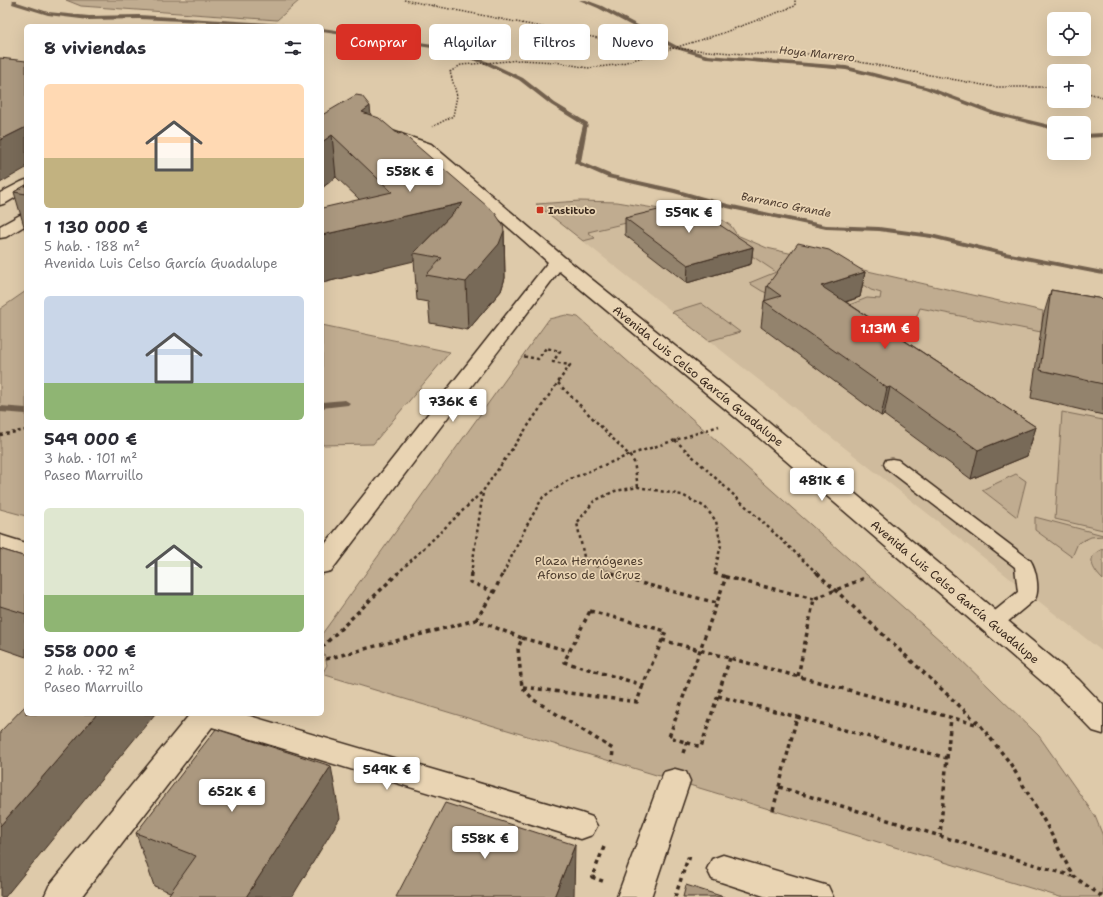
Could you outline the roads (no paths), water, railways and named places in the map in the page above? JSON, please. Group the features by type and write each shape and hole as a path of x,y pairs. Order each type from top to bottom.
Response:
{"street":[{"name":"Avenida Luis Celso García Guadalupe","path":"368,130 384,133 426,147 558,261 749,417 1069,688 1103,723"},
{"path":"0,200 24,186"},
{"path":"0,233 24,219"},
{"path":"324,562 558,261"},
{"path":"0,543 24,550"},
{"path":"61,897 203,716"},
{"path":"212,716 581,826"},
{"path":"634,897 675,781"},
{"path":"723,869 816,897"}],"lane":[{"path":"892,464 1024,564 1028,594 992,624"}],"waterway":[{"name":"Barranco Grande","path":"15,0 14,3 48,13 89,18 139,17 261,24"},
{"name":"Hoya Marrero","path":"581,0 600,7 675,47 708,57 846,68 927,88 993,113 1047,126"},
{"name":"Barranco Grande","path":"324,30 440,47 487,63 521,79 553,104 586,124 577,163 610,177 675,191 727,206 826,227 879,229 931,236 1005,254 1103,273"},
{"name":"Hoya Marrero","path":"1091,136 1103,135"},
{"path":"324,405 345,403"},
{"path":"0,409 24,411"}],"place":[{"name":"Instituto","path":"540,210"}],"park label":[{"name":"Plaza Hermógenes Afonso de la Cruz","path":"589,568"}]}
